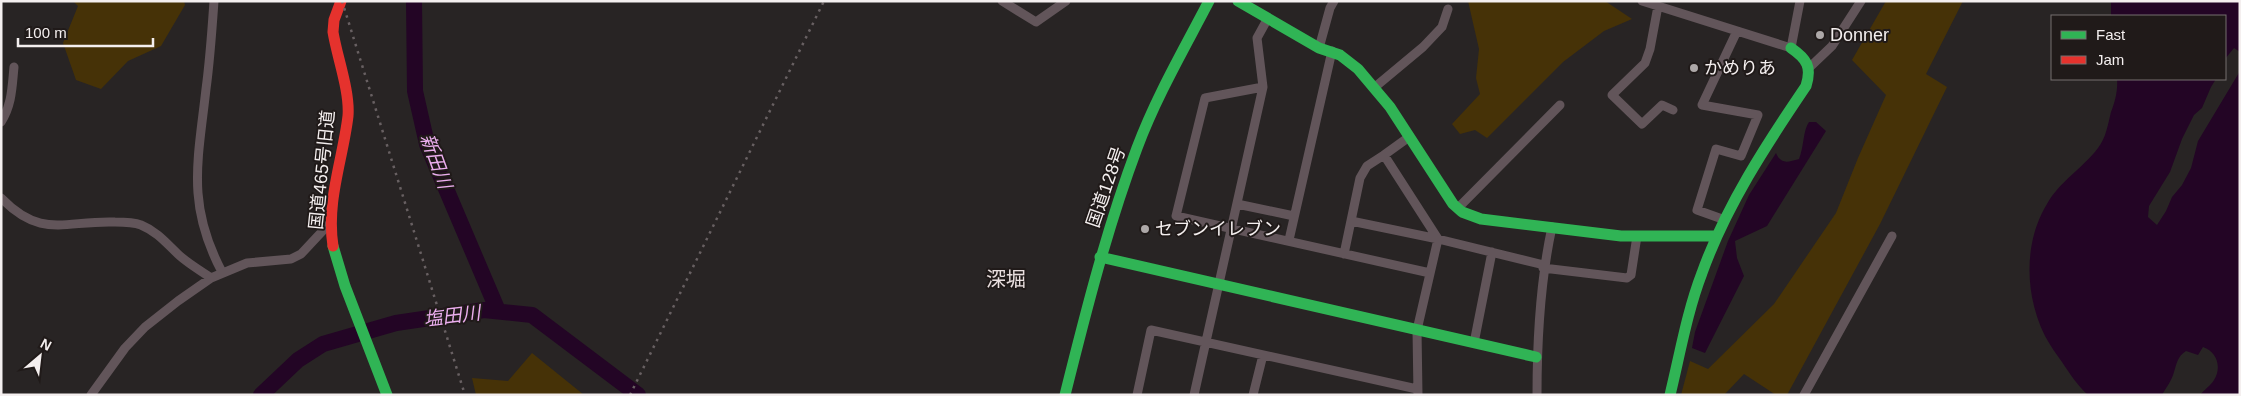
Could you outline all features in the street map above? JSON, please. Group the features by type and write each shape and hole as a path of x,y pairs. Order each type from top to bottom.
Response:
{"main road":[{"name":"国道465号旧道","path":"341,1 335,15 333,31 347,99 348,114 330,223 333,245 345,286 387,395"},
{"name":"国道128号","path":"1065,395 1100,257 1138,146 1176,63 1209,1"},
{"path":"1238,1 1319,48 1332,50 1350,61 1375,86 1409,137 1430,174 1460,212 1481,219 1637,236 1717,236"},
{"path":"1670,395 1692,302 1717,236 1752,167 1806,86 1810,67 1804,57 1791,48"},
{"path":"1100,257 1536,357"}],"street":[{"path":"214,1 196,180 202,225 209,248 222,272"},
{"path":"1002,1 1036,22 1066,1"},
{"path":"1319,48 1330,8 1334,1"},
{"path":"1642,1 1791,48 1800,1"},
{"path":"1810,67 1832,46 1861,1"},
{"path":"1658,6 1650,49 1645,63 1612,95 1642,124 1662,105 1673,110"},
{"path":"1375,86 1423,47 1442,27 1448,9"},
{"path":"1194,395 1263,87 1257,38 1268,18"},
{"path":"1726,220 1697,210 1716,149 1741,156 1758,114 1702,105 1737,31"},
{"path":"1289,240 1332,50"},
{"path":"1,122 8,111 14,67"},
{"path":"1263,87 1205,98 1176,216 1430,273"},
{"path":"1458,208 1560,105"},
{"path":"1344,254 1360,178 1367,166 1409,137"},
{"path":"1137,395 1151,330 1418,392 1417,330 1438,239 1384,155"},
{"path":"1,198 13,210 27,218 44,224 61,226 95,221 140,225 159,235 181,257 211,278"},
{"path":"1237,204 1294,216"},
{"path":"1351,221 1438,239 1544,267 1626,278 1631,276 1637,236"},
{"path":"90,395 126,348 145,327 211,278 247,263 291,260 301,254 330,223"},
{"path":"1537,395 1536,357 1544,267 1552,227"},
{"path":"1804,395 1892,236"},
{"path":"1474,343 1492,252"},
{"path":"1253,395 1263,355"}],"shaded area":[{"path":"73,1 184,1 185,5 161,46 128,61 101,89 76,80 63,43 78,6"},
{"path":"1468,1 1605,1 1632,19 1604,31 1563,62 1487,138 1475,130 1460,134 1452,124 1480,94 1476,78 1479,49"},
{"path":"1886,1 1963,1 1926,74 1947,87 1880,224 1787,395 1776,395 1744,374 1724,395 1681,395 1690,361 1708,369 1774,304 1836,213 1886,95 1852,60"},
{"path":"2111,1 2240,1 2240,395 2200,395 2213,382 2218,370 2215,356 2203,347 2198,355 2186,351 2181,356 2172,378 2162,395 2088,395 2080,387 2053,349 2038,320 2031,287 2030,270 2034,235 2039,219 2052,196 2092,155 2103,140 2115,100 2117,80 2226,80 2226,15 2111,15"},
{"path":"1809,122 1816,122 1826,131 1767,226 1735,241 1737,258 1744,276 1705,353 1692,348 1695,332 1728,241 1749,195 1776,153 1783,161 1788,162 1799,159"},
{"path":"532,353 584,395 476,395 472,378 508,381"}],"pier":[{"path":"2234,48 2240,52 2240,71 2198,141 2191,168 2157,225 2148,217 2149,206 2170,172 2182,139 2194,115 2202,108 2211,87 2215,80 2226,80 2226,58"}],"waterway":[{"name":"新田川","path":"414,1 415,91 427,144 498,311"},
{"name":"塩田川","path":"261,395 298,360 323,344 396,323 484,310 532,315 638,395"}],"railway":[{"path":"342,1 465,395"},
{"path":"630,395 824,1"}],"traffic: fast":[{"path":"1065,395 1089,301 1126,178 1162,92 1209,1"},
{"path":"1238,1 1319,48 1340,55 1358,69 1390,107 1453,204 1462,212 1481,219 1621,236 1717,236"},
{"path":"1670,395 1692,303 1712,248 1748,177 1806,86 1808,79 1807,64 1791,48"},
{"path":"333,246 345,286 387,395"},
{"path":"1100,257 1536,357"}],"traffic: jam":[{"path":"333,246 331,229 333,196 348,116 347,96 333,32 334,20 341,1"}],"place":[{"name":"Donner","path":"1820,35"},
{"name":"かめりあ","path":"1694,68"},
{"name":"セブンイレブン","path":"1145,229"}],"district":[{"name":"深堀","path":"1006,279"}]}
